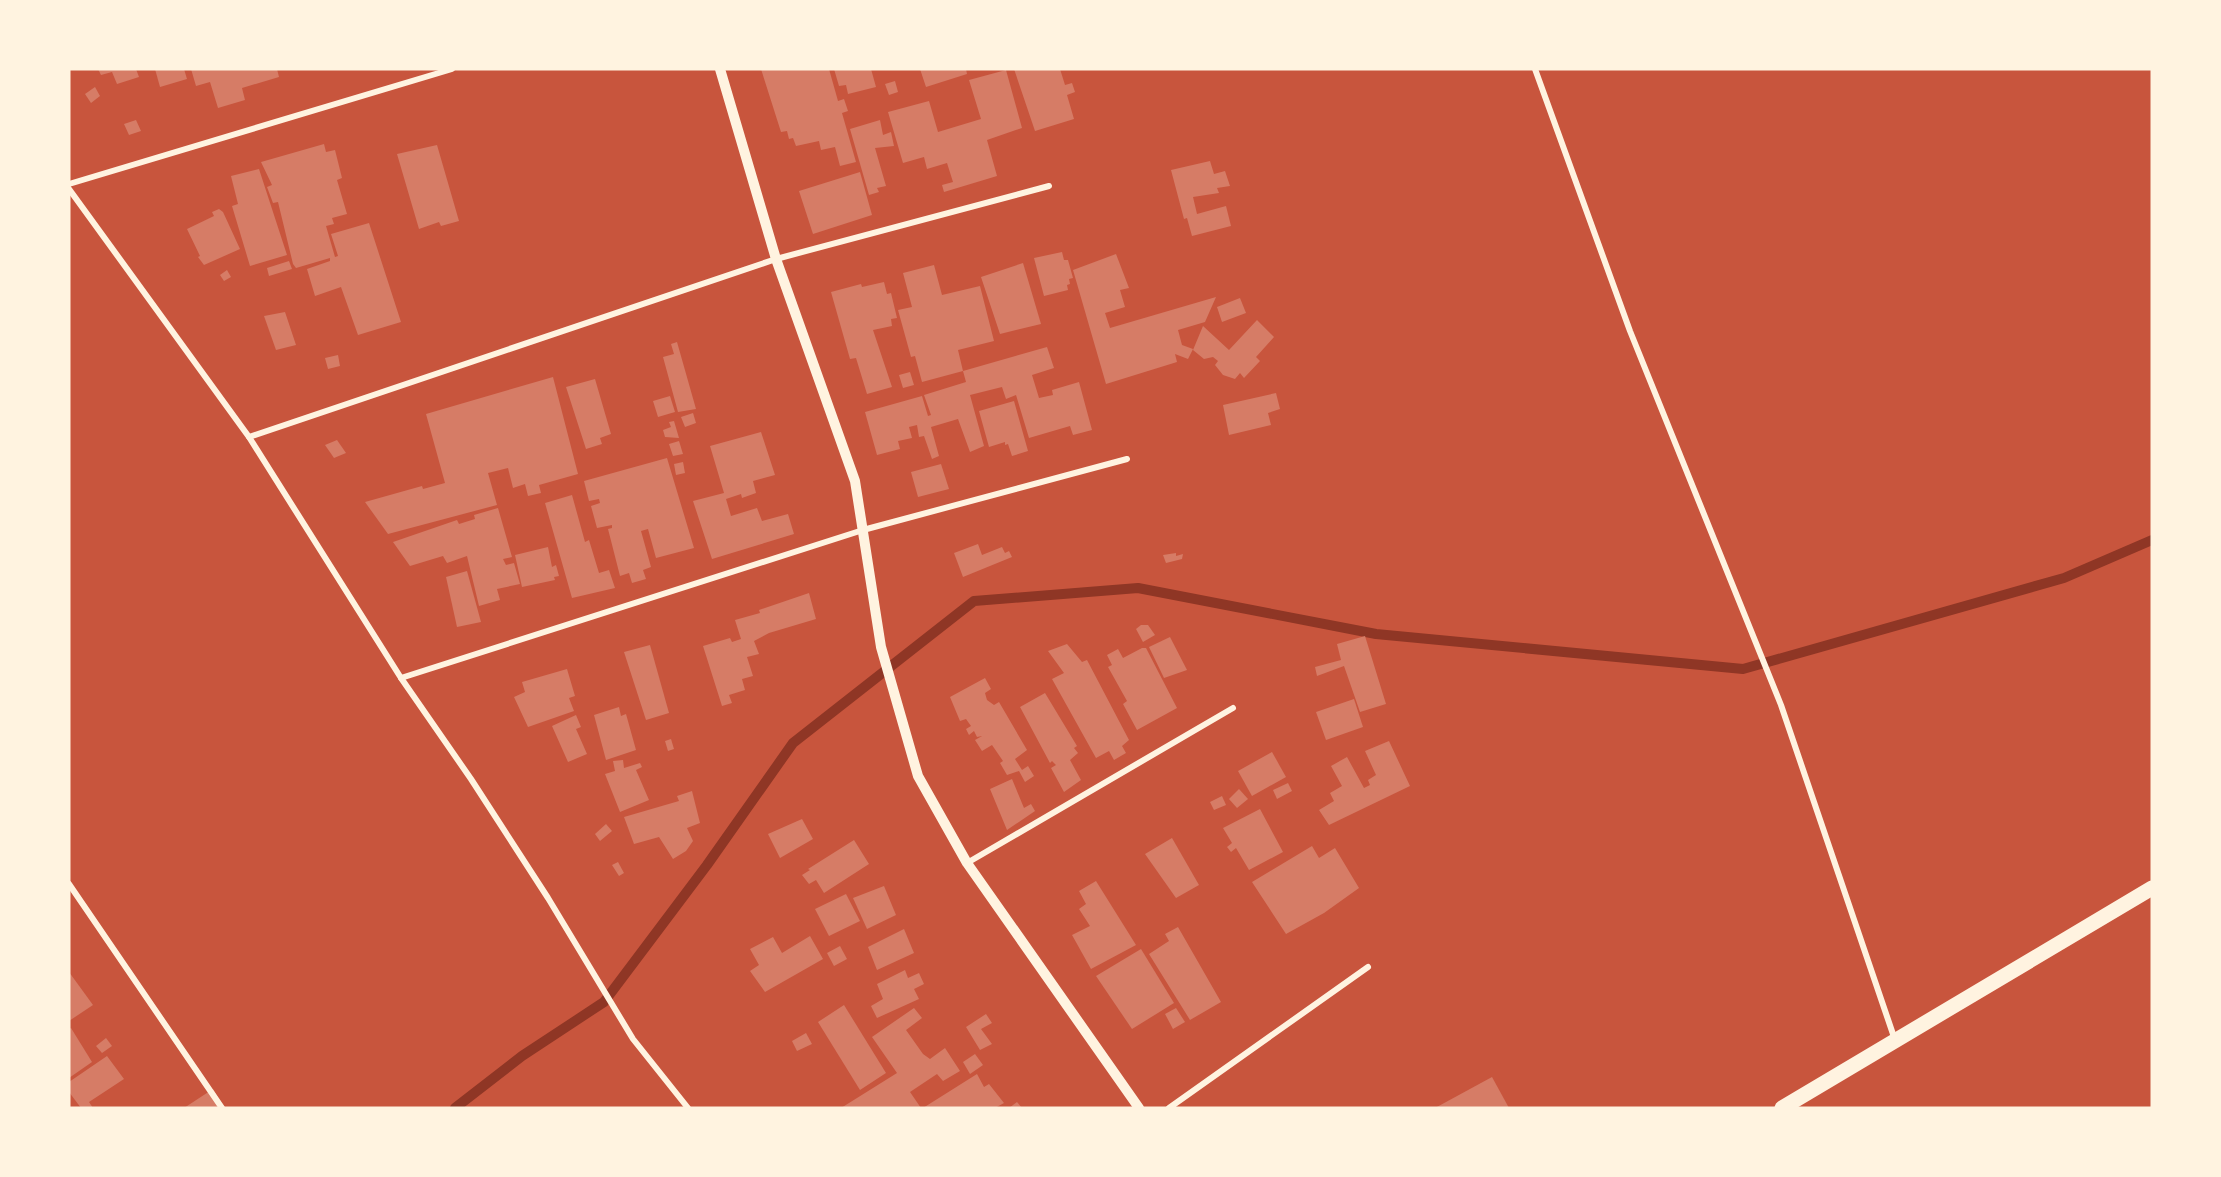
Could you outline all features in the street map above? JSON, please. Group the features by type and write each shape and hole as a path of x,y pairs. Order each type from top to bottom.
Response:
{"main road":[{"path":"1782,1108 2152,888"}],"street":[{"path":"452,69 69,187 249,437 401,678 548,898 633,1039 688,1108"},
{"path":"720,69 776,259 855,481 881,646 918,776 967,863 1139,1108"},
{"path":"1534,69 1630,331 1760,648 1895,1040"},
{"path":"249,437 776,259 1049,186"},
{"path":"401,678 863,530 1127,459"},
{"path":"967,863 1233,708"},
{"path":"69,884 222,1108"},
{"path":"1169,1108 1368,967"}],"building":[{"path":"98,69 136,69 139,77 117,84 112,72 101,75"},
{"path":"155,69 184,69 187,79 160,87"},
{"path":"191,69 277,69 279,77 242,88 245,100 218,108 210,82 196,86"},
{"path":"761,69 829,69 838,101 844,99 848,111 842,113 856,162 840,166 835,147 821,150 819,141 796,146 793,138 789,139 787,131 781,132"},
{"path":"834,69 871,69 876,87 848,94 846,85 839,86"},
{"path":"920,69 966,69 967,74 926,87"},
{"path":"1014,69 1060,69 1065,85 1072,83 1075,92 1067,95 1074,119 1035,131"},
{"path":"1006,70 1022,128 987,140 997,176 944,192 942,185 953,182 947,163 927,169 924,157 903,163 888,112 929,101 938,132 981,119 969,80"},
{"path":"895,81 898,92 889,95 885,84"},
{"path":"95,87 100,96 91,103 85,94"},
{"path":"136,120 141,131 129,135 124,124"},
{"path":"880,120 883,135 891,132 894,146 875,148 886,186 877,188 879,192 869,195 850,129"},
{"path":"324,144 326,152 335,150 342,178 337,180 347,214 332,218 334,224 326,226 335,257 338,256 331,234 369,223 401,322 358,335 341,287 315,296 307,269 330,261 330,258 296,268 293,264 278,202 273,203 267,187 272,185 261,162"},
{"path":"437,145 459,221 441,226 439,222 419,229 397,154"},
{"path":"1210,161 1214,174 1225,171 1230,186 1217,188 1219,193 1193,197 1197,214 1226,206 1231,226 1192,236 1187,218 1184,219 1171,170"},
{"path":"259,169 287,255 250,266 232,206 238,204 231,176"},
{"path":"860,172 872,215 813,234 799,191"},
{"path":"219,209 223,212 240,249 204,265 198,257 200,256 187,229 214,216 212,212"},
{"path":"1062,252 1064,260 1068,260 1073,278 1069,279 1068,290 1044,296 1034,258"},
{"path":"1116,254 1129,288 1120,290 1125,307 1105,313 1110,328 1216,297 1205,322 1178,330 1182,345 1193,349 1188,359 1175,354 1177,362 1106,384 1073,270"},
{"path":"289,261 292,269 269,276 267,268"},
{"path":"1023,263 1041,324 1000,334 981,277"},
{"path":"934,265 942,295 980,286 994,341 958,350 963,371 922,382 915,356 911,357 898,310 912,307 903,273"},
{"path":"227,270 231,277 224,281 220,275"},
{"path":"884,282 887,294 891,293 897,318 891,319 892,326 873,330 892,387 867,394 856,358 850,359 831,292 861,284 862,287"},
{"path":"1240,298 1246,313 1222,322 1217,307"},
{"path":"285,312 296,345 276,350 264,316"},
{"path":"1257,320 1274,337 1256,357 1260,361 1244,378 1240,373 1235,379 1223,375 1215,365 1218,361 1213,357 1204,359 1193,350 1203,326 1229,350"},
{"path":"677,342 696,409 678,412 663,357 674,354 671,344"},
{"path":"1047,347 1054,368 1032,375 1039,398 1053,395 1052,390 1079,382 1092,430 1073,435 1070,426 1029,438 1016,395 1006,399 1002,387 970,395 984,446 970,452 958,419 931,427 939,456 932,459 924,436 919,437 917,425 909,427 912,438 898,441 900,449 877,455 865,412 922,396 928,416 931,415 924,395 966,382 963,371"},
{"path":"338,355 340,366 328,369 325,358"},
{"path":"910,372 914,385 903,388 899,375"},
{"path":"553,377 578,474 539,485 541,493 528,496 525,484 513,488 508,468 488,473 497,505 388,534 365,502 422,486 423,489 445,483 426,414"},
{"path":"595,379 611,434 600,438 602,444 586,449 566,387"},
{"path":"1276,393 1280,409 1268,413 1271,425 1229,435 1223,405"},
{"path":"670,396 675,412 658,417 653,401"},
{"path":"1014,401 1028,451 1012,456 1005,442 989,447 979,411"},
{"path":"693,413 696,423 685,427 681,417"},
{"path":"674,421 679,438 665,437 663,430 671,427 669,422"},
{"path":"761,432 775,475 753,481 756,493 742,498 741,494 726,499 731,516 757,508 762,521 788,514 794,534 712,559 693,501 724,493 710,446"},
{"path":"337,440 346,453 334,458 325,445"},
{"path":"679,441 683,454 673,456 669,444"},
{"path":"667,458 694,548 656,558 648,529 641,531 651,567 643,570 646,579 632,583 629,573 620,576 608,529 612,528 612,525 597,528 591,506 600,503 599,499 589,501 584,481"},
{"path":"683,462 685,473 676,475 674,464"},
{"path":"941,464 949,489 918,497 911,472"},
{"path":"572,495 585,542 589,540 599,573 609,570 615,588 572,598 545,503"},
{"path":"498,508 512,557 503,559 506,565 514,563 520,584 497,589 500,600 479,606 467,556 447,563 443,556 410,566 393,542 457,520 459,524 475,519 474,515"},
{"path":"978,544 982,555 1002,547 1005,553 1009,551 1012,557 963,577 954,553"},
{"path":"548,547 552,567 556,565 559,576 554,577 555,580 522,587 515,555"},
{"path":"1176,553 1176,556 1183,554 1182,559 1166,563 1163,555"},
{"path":"467,571 481,622 457,627 446,577"},
{"path":"809,593 816,619 769,633 754,641 759,654 747,657 753,676 742,679 745,690 729,695 732,703 722,706 703,646 730,638 732,642 741,639 735,620 760,613 759,610"},
{"path":"1141,625 1148,625 1155,635 1143,642 1136,629"},
{"path":"1365,636 1386,704 1360,712 1344,666 1317,676 1315,667 1341,660 1337,644"},
{"path":"1170,637 1187,670 1164,678 1149,647"},
{"path":"1067,644 1082,662 1087,660 1129,740 1122,746 1126,753 1114,760 1109,751 1096,758 1052,679 1064,673 1048,651"},
{"path":"650,645 669,713 646,720 624,652"},
{"path":"1146,648 1177,708 1137,730 1123,704 1127,701 1108,667 1112,665 1107,655 1118,649 1123,658"},
{"path":"567,669 575,696 569,698 574,711 528,727 514,697 525,692 522,682"},
{"path":"985,678 991,689 985,693 987,700 994,705 999,702 1027,750 1015,759 1022,770 1028,766 1034,776 1025,782 1019,771 1007,775 1000,763 1003,761 992,745 982,751 975,740 982,736 977,737 974,731 969,735 966,729 971,726 966,719 960,721 950,697"},
{"path":"1045,693 1077,746 1074,748 1078,753 1070,760 1081,780 1064,792 1051,768 1056,765 1052,761 1050,763 1020,707"},
{"path":"1354,699 1363,727 1326,740 1316,712"},
{"path":"619,707 621,716 626,714 636,750 606,760 594,715"},
{"path":"576,715 581,727 576,729 587,754 568,762 552,726"},
{"path":"671,739 674,749 668,751 665,741"},
{"path":"1389,741 1410,786 1329,825 1319,810 1334,801 1330,793 1342,786 1331,766 1347,757 1364,788 1370,785 1368,780 1376,775 1365,751"},
{"path":"1272,752 1286,777 1252,796 1238,771"},
{"path":"623,760 624,768 640,763 642,767 636,770 649,800 620,812 605,774 615,771 613,761"},
{"path":"1012,779 1024,808 1031,804 1035,811 1007,830 990,789"},
{"path":"1288,783 1292,791 1277,799 1273,790"},
{"path":"1239,789 1248,799 1237,808 1229,799"},
{"path":"692,791 700,823 687,828 693,841 686,851 673,859 659,837 634,844 624,817 679,801 677,796"},
{"path":"1222,796 1226,805 1214,810 1210,802"},
{"path":"1260,809 1283,852 1249,870 1236,848 1231,852 1227,847 1232,843 1223,828"},
{"path":"802,819 813,839 780,858 768,834"},
{"path":"606,824 612,831 600,841 595,834"},
{"path":"1172,838 1199,885 1176,898 1145,854"},
{"path":"854,840 869,864 824,893 816,880 809,884 802,875 810,870 808,869"},
{"path":"1312,846 1319,858 1335,848 1359,888 1324,913 1286,934 1252,882"},
{"path":"618,862 624,873 619,876 612,865"},
{"path":"1096,881 1136,945 1091,969 1072,935 1090,926 1079,909 1086,904 1079,891"},
{"path":"884,886 896,915 867,929 853,898"},
{"path":"846,894 860,921 829,936 815,909"},
{"path":"1178,927 1221,1002 1190,1020 1149,954 1169,941 1165,934"},
{"path":"904,929 914,953 877,970 868,947"},
{"path":"810,936 823,959 765,992 750,971 759,965 750,949 773,937 782,953"},
{"path":"840,946 847,959 834,966 827,953"},
{"path":"1141,949 1174,1003 1132,1029 1096,976"},
{"path":"905,970 908,978 919,973 924,984 914,989 919,999 877,1018 871,1006 883,999 877,984"},
{"path":"69,972 93,1005 69,1021"},
{"path":"844,1005 886,1073 860,1090 818,1022"},
{"path":"914,1008 922,1018 906,1030 923,1054 930,1059 945,1048 960,1071 943,1081 937,1074 910,1092 921,1108 841,1108 897,1073 872,1037"},
{"path":"1176,1008 1185,1022 1173,1029 1165,1014"},
{"path":"986,1014 992,1023 981,1029 992,1044 980,1050 966,1027"},
{"path":"71,1028 92,1062 69,1078 69,1029"},
{"path":"806,1033 812,1044 797,1051 792,1041"},
{"path":"106,1038 112,1046 102,1053 96,1046"},
{"path":"975,1054 983,1065 970,1074 963,1062"},
{"path":"107,1056 124,1079 89,1102 93,1108 81,1108 69,1092 69,1082"},
{"path":"977,1074 984,1087 989,1084 1004,1103 995,1108 923,1108"},
{"path":"1492,1077 1509,1108 1435,1108"},
{"path":"213,1089 224,1108 184,1108"},
{"path":"1017,1102 1022,1108 1009,1108"}],"waterway":[{"path":"455,1108 522,1056 604,1002 707,865 793,743 974,601 1138,588 1376,634 1743,669 2064,578 2152,540"}]}
